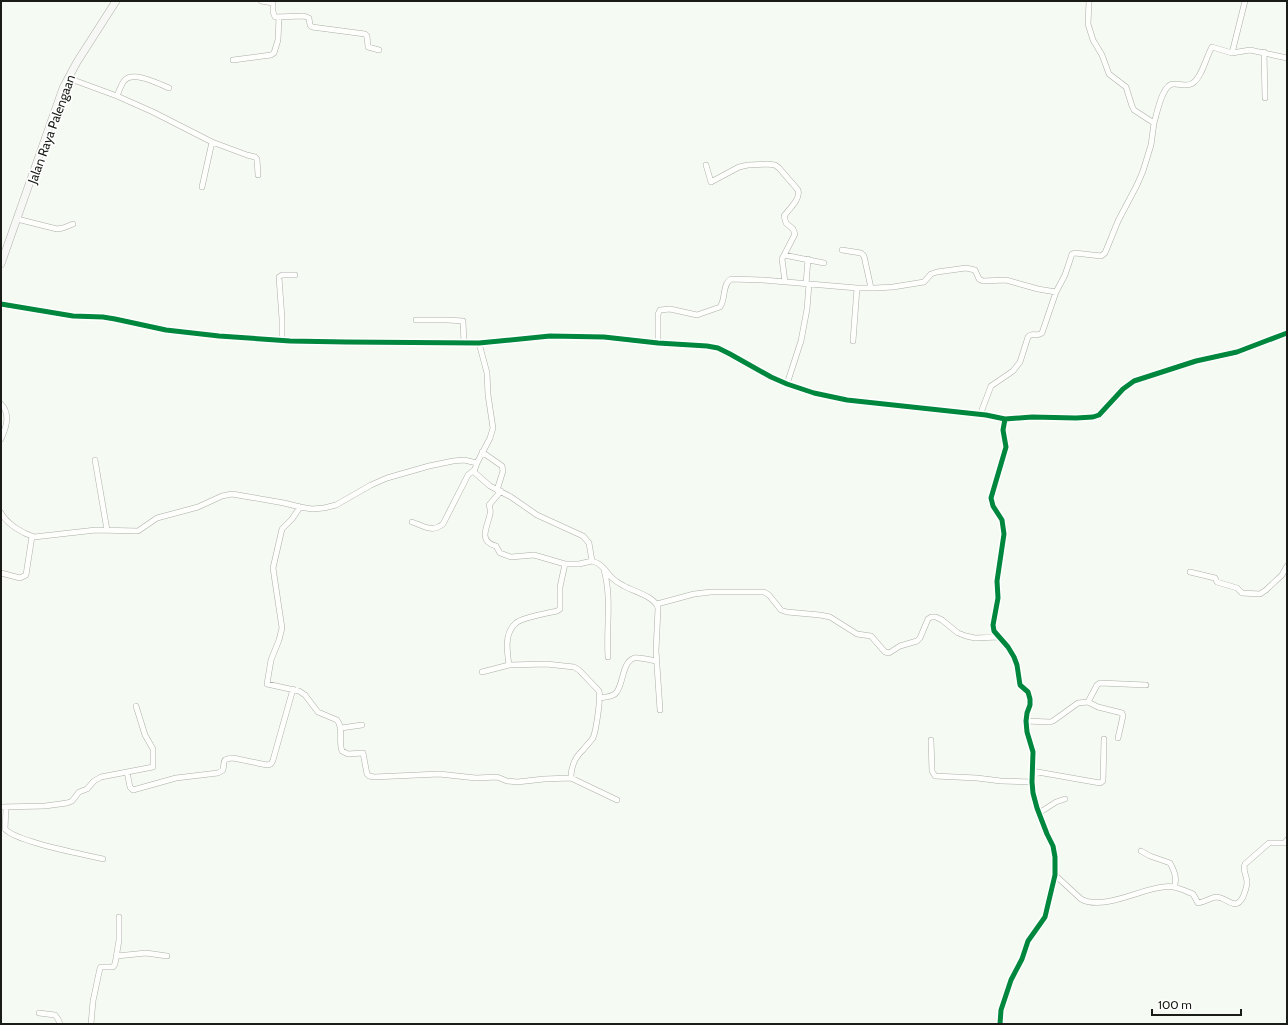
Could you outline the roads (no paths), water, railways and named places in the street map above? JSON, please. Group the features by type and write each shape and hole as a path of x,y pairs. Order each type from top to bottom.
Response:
{"street":[{"name":"Jalan Raya Palengaan","path":"1,264 68,78 116,1"},
{"path":"261,1 273,3 275,17 304,16 309,18 310,26 312,28 365,34 368,47 379,50"},
{"path":"1089,1 1089,31 1102,55 1108,71 1113,78 1126,87 1134,110 1154,123"},
{"path":"1232,53 1245,1"},
{"path":"233,60 274,54 278,40 278,17"},
{"path":"980,415 991,386 1013,371 1020,362 1028,337 1030,335 1040,335 1042,333 1056,292 1065,275 1073,253 1101,256 1105,253 1118,221 1143,171 1151,145 1154,123 1163,94 1168,85 1172,83 1189,85 1194,83 1198,78 1212,48 1232,53 1250,50 1287,58"},
{"path":"1264,52 1265,98"},
{"path":"117,96 125,80 134,77 169,88"},
{"path":"68,78 117,96 153,112 212,142 255,157 257,159 258,175"},
{"path":"202,187 212,142"},
{"path":"706,165 711,182 735,168 767,164 775,166 781,170 798,190 799,193 793,205 784,216 786,223 793,229 795,234 782,262 785,282"},
{"path":"17,219 57,229 73,224"},
{"path":"842,250 861,253 864,256 871,288"},
{"path":"784,255 824,262"},
{"path":"787,384 801,341 807,309 808,259"},
{"path":"658,343 658,314 660,310 670,309 697,315 720,307 728,281 731,279 857,288 893,287 924,282 933,273 966,268 974,270 979,279 983,281 1006,280 1038,289 1056,292"},
{"path":"282,340 279,280 280,276 282,275 294,275"},
{"path":"853,341 857,288"},
{"path":"1,304 72,316 103,317 166,330 219,336 282,340 479,343 550,336 604,337 704,346 718,348 771,377 814,393 843,400 1005,419 1032,417 1088,418 1096,416 1106,408 1123,388 1137,379 1200,360 1237,352 1287,333"},
{"path":"416,320 463,321 464,343"},
{"path":"412,522 432,529 438,528 443,524 468,475 474,470 490,438 493,428 488,395 487,373 479,343"},
{"path":"1,404 4,407 7,416 7,425 1,440"},
{"path":"1000,1024 1001,1010 1011,980 1022,959 1028,941 1045,917 1054,875 1055,857 1054,850 1034,799 1032,782 1033,752 1027,732 1026,721 1030,703 1028,692 1020,685 1017,665 1014,657 993,629 998,598 997,581 1004,528 1002,520 993,506 991,498 1006,448 1003,430 1005,419"},
{"path":"482,452 502,466 503,471 499,490 489,505 491,513 485,533 488,542 491,545 496,546 500,553 508,556 534,555 565,564 579,564 592,561 599,563 617,582 646,596 657,604"},
{"path":"95,460 107,530"},
{"path":"1,513 7,522 24,533 39,537 96,530 138,531 157,518 198,507 228,494 263,499 312,509 330,507 345,501 383,480 429,466 459,460 477,463"},
{"path":"474,470 480,478 537,515 583,536 589,543 592,561"},
{"path":"300,507 292,519 282,529 274,565 273,575 282,628 271,660 266,682 269,685 299,691 305,695 320,714 337,720 341,728 340,738 342,751 348,754 363,753 367,774 369,776 439,774 476,778 497,777 507,781 517,782 571,778 616,800"},
{"path":"1,573 20,578 26,575 32,536"},
{"path":"509,664 507,642 508,636 515,624 560,609 560,586 565,564"},
{"path":"1190,572 1215,578 1217,582 1237,588 1242,593 1257,594 1262,593 1280,578 1287,566"},
{"path":"603,567 608,593 608,656"},
{"path":"657,604 694,594 711,592 764,592 769,595 781,610 787,612 820,614 830,617 857,634 871,636 885,652 889,653 900,646 920,638 928,619 931,617 936,617 942,620 958,633 966,636 975,638 999,638"},
{"path":"657,604 656,661 660,710"},
{"path":"600,698 611,696 615,693 624,670 633,659 637,658 656,661"},
{"path":"482,672 509,664 574,666 598,688 600,698 594,735 573,762 571,778"},
{"path":"1088,702 1098,684 1125,683 1146,685"},
{"path":"127,772 130,787 133,790 176,778 221,772 224,767 223,762 227,759 233,758 268,765 271,764 293,689"},
{"path":"1026,721 1044,723 1050,722 1068,711 1076,703 1088,702 1098,707 1122,713 1123,716 1118,738"},
{"path":"103,859 43,845 12,835 5,829 4,807 45,806 66,803 72,801 79,792 87,788 101,777 154,766 154,749 145,735 136,706"},
{"path":"341,728 362,725"},
{"path":"1032,771 1100,782 1103,781 1104,739"},
{"path":"931,740 932,771 935,776 1032,782"},
{"path":"1039,813 1056,802 1065,800"},
{"path":"1054,875 1086,902 1106,902 1164,886 1174,887 1193,894 1198,903 1218,897 1232,903 1238,903 1247,887 1244,869 1245,864 1269,843 1285,843 1287,840"},
{"path":"1141,850 1150,856 1170,863 1176,881 1174,887"},
{"path":"90,1024 100,968 113,967 117,956 119,917"},
{"path":"117,956 146,953 167,956"},
{"path":"39,1013 55,1015 60,1024"}]}
